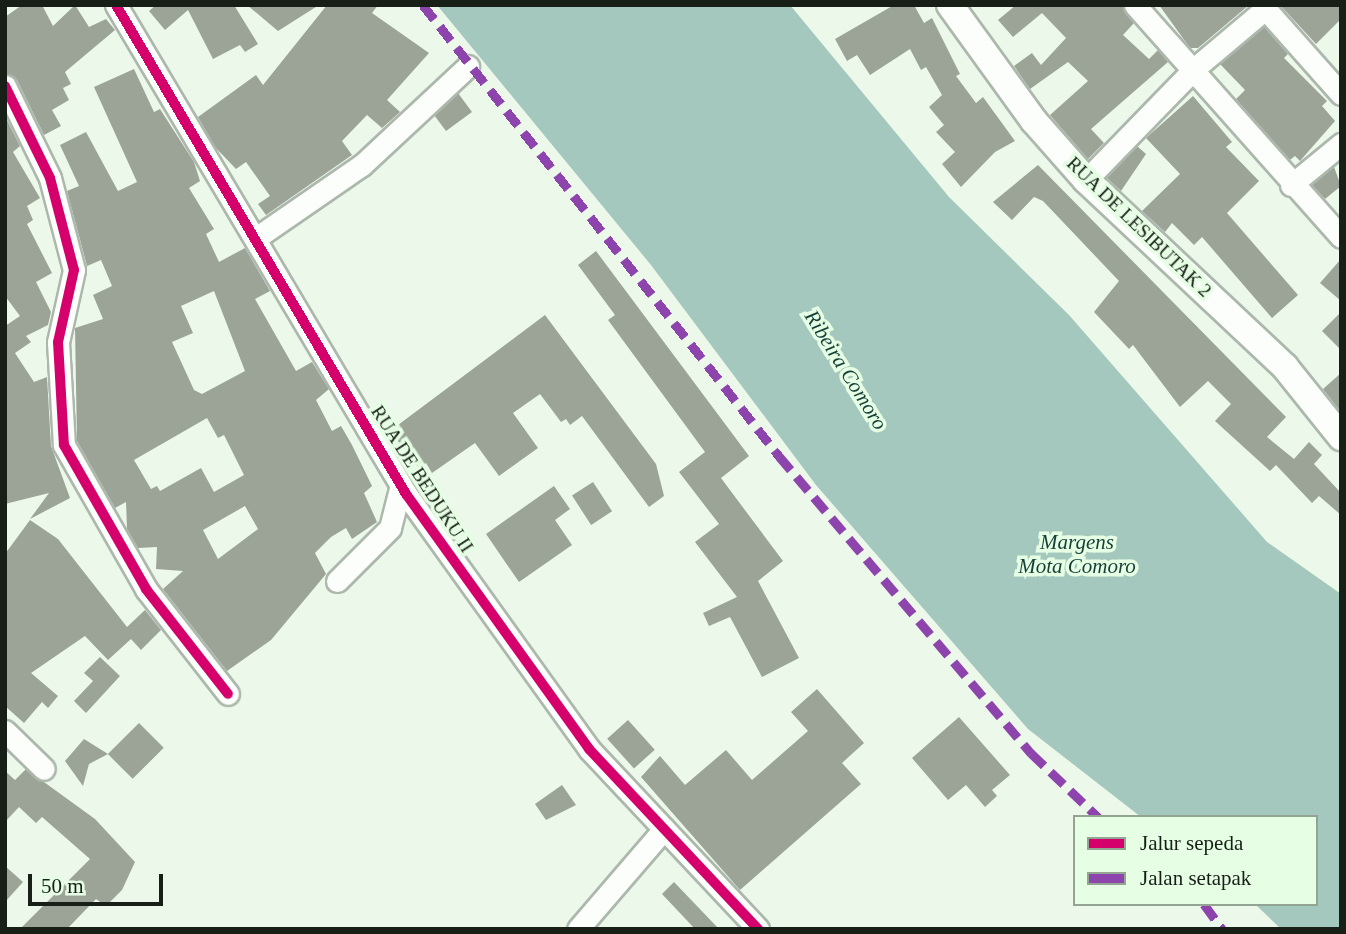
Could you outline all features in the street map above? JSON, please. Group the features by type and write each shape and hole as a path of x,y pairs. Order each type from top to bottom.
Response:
{"main road":[{"name":"RUA DE LESIBUTAK 2","path":"950,5 1034,121 1086,180 1285,367 1339,432"}],"street":[{"name":"RUA DE BEDUKU II","path":"116,5 401,485 589,749 758,929"},
{"path":"1135,5 1195,68 1291,185 1337,227"},
{"path":"1086,180 1195,68 1264,7 1341,94"},
{"path":"256,238 362,166 468,66"},
{"path":"5,86 50,178 74,270 58,342 64,444 146,589 228,694"},
{"path":"1291,185 1341,145"},
{"path":"337,581 390,528 401,485"},
{"path":"5,731 44,769"},
{"path":"578,929 664,829"}],"water":[{"name":"Margens Mota Comoro","path":"437,5 790,5 949,197 1069,315 1267,542 1341,594 1341,929 1281,929 1257,906 1318,906 1318,815 1138,815 1028,729 816,485 651,265"}],"building":[{"path":"22,5 42,5 53,26 75,5 89,27 106,19 115,30 65,72 71,84 63,88 69,100 52,110 61,126 44,135 17,80 5,73 5,17"},
{"path":"156,5 234,5 258,44 245,52 240,45 213,59 188,10 165,30 149,11"},
{"path":"247,5 319,5 278,31"},
{"path":"327,5 378,5 372,13 429,53 387,100 400,112 382,128 367,115 342,141 352,155 266,215 258,204 270,196 246,162 236,169 215,147 198,117 256,75 263,85"},
{"path":"894,5 914,5 924,23 932,18 960,74 956,76 976,103 983,97 1015,141 995,152 961,187 942,164 955,152 936,132 944,125 929,107 942,95 926,67 921,70 910,49 870,75 857,55 847,61 835,39"},
{"path":"1016,5 1122,5 1134,23 1123,35 1149,59 1158,50 1168,62 1091,129 1104,143 1088,159 1050,115 1088,81 1068,62 1030,89 1014,66 1032,53 1041,65 1066,38 1042,13 1013,37 998,20"},
{"path":"1159,5 1249,5 1198,48 1190,48"},
{"path":"1280,5 1341,5 1341,19 1316,44"},
{"path":"1264,27 1288,54 1284,58 1327,101 1322,106 1335,121 1300,161 1295,156 1290,160 1236,99 1245,90 1220,64"},
{"path":"134,69 154,112 160,109 194,162 200,181 189,188 214,229 206,234 219,262 245,248 270,291 255,299 296,371 312,362 329,389 316,400 332,431 341,426 372,486 364,493 377,522 352,539 346,528 331,537 315,553 326,574 271,640 227,671 163,589 183,571 156,569 157,547 138,548 127,529 126,502 115,508 77,441 75,328 103,319 93,295 112,286 101,260 87,266 67,191 79,186 60,145 86,132 118,191 137,182 94,87","holes":["214,291 245,371 202,394 194,390 172,342 193,333 181,306","207,418 218,438 224,435 244,475 214,492 201,468 160,491 157,486 151,489 134,460","245,506 258,529 218,559 203,530"]},
{"path":"458,93 472,112 446,131 434,115"},
{"path":"1193,96 1232,142 1226,147 1259,181 1227,213 1298,295 1272,318 1202,237 1194,245 1172,223 1165,232 1142,211 1180,174 1146,138"},
{"path":"5,116 20,146 13,152 40,198 27,206 33,220 27,224 52,273 36,282 51,312 48,325 26,336 31,342 15,353 34,382 47,377 51,446 70,498 30,519 49,493 5,504 5,326 20,316 5,296"},
{"path":"1137,146 1146,154 1121,191 1107,178"},
{"path":"1038,165 1286,417 1267,437 1294,459 1309,442 1322,455 1314,464 1341,493 1341,515 1319,496 1312,503 1276,465 1270,471 1215,421 1231,404 1208,381 1180,407 1133,345 1129,349 1094,312 1119,281 1043,201 1034,197 1012,220 993,202"},
{"path":"1334,167 1341,186 1325,199 1312,185"},
{"path":"596,251 749,456 721,478 783,561 758,581 799,658 762,677 730,617 709,626 703,613 737,597 695,542 719,524 679,472 705,452 608,320 615,315 578,265"},
{"path":"1341,259 1341,301 1320,283"},
{"path":"1341,312 1341,350 1322,331"},
{"path":"545,315 656,464 664,496 649,507 582,416 570,425 566,419 561,422 540,394 513,413 538,448 499,476 475,443 432,473 426,463 419,468 390,431"},
{"path":"1341,373 1341,411 1340,411 1323,389"},
{"path":"593,482 612,511 591,525 572,496"},
{"path":"554,486 570,509 555,520 572,545 519,582 486,534"},
{"path":"30,520 58,539 127,627 145,610 161,630 141,650 131,639 108,660 85,636 31,673 58,696 48,708 42,702 24,723 5,706 5,554"},
{"path":"100,657 120,676 86,713 74,701 93,681 84,673"},
{"path":"817,689 864,743 842,763 861,784 740,890 641,777 660,756 685,785 726,750 752,780 808,731 791,712"},
{"path":"959,717 1010,775 992,790 997,796 985,807 966,785 948,800 912,758"},
{"path":"628,720 655,750 634,768 607,739"},
{"path":"139,723 164,748 133,779 108,754"},
{"path":"84,739 108,754 89,764 83,786 65,761"},
{"path":"26,769 95,819 135,862 122,890 106,906 96,899 67,929 20,929 90,859 42,817 36,823 19,807 5,822 5,771 15,780"},
{"path":"562,785 576,805 546,820 535,804"},
{"path":"5,866 23,882 5,902"},
{"path":"674,882 719,929 695,929 662,894"}],"marked path":[{"path":"423,5 779,456 1031,753 1096,815"},
{"path":"1205,906 1222,929"}],"cycle path":[{"path":"116,5 406,494 589,749 758,929"},
{"path":"5,86 50,178 74,270 58,342 64,445 146,589 228,694"}],"water label":[{"name":"Ribeira Comoro","path":"846,370"}]}
